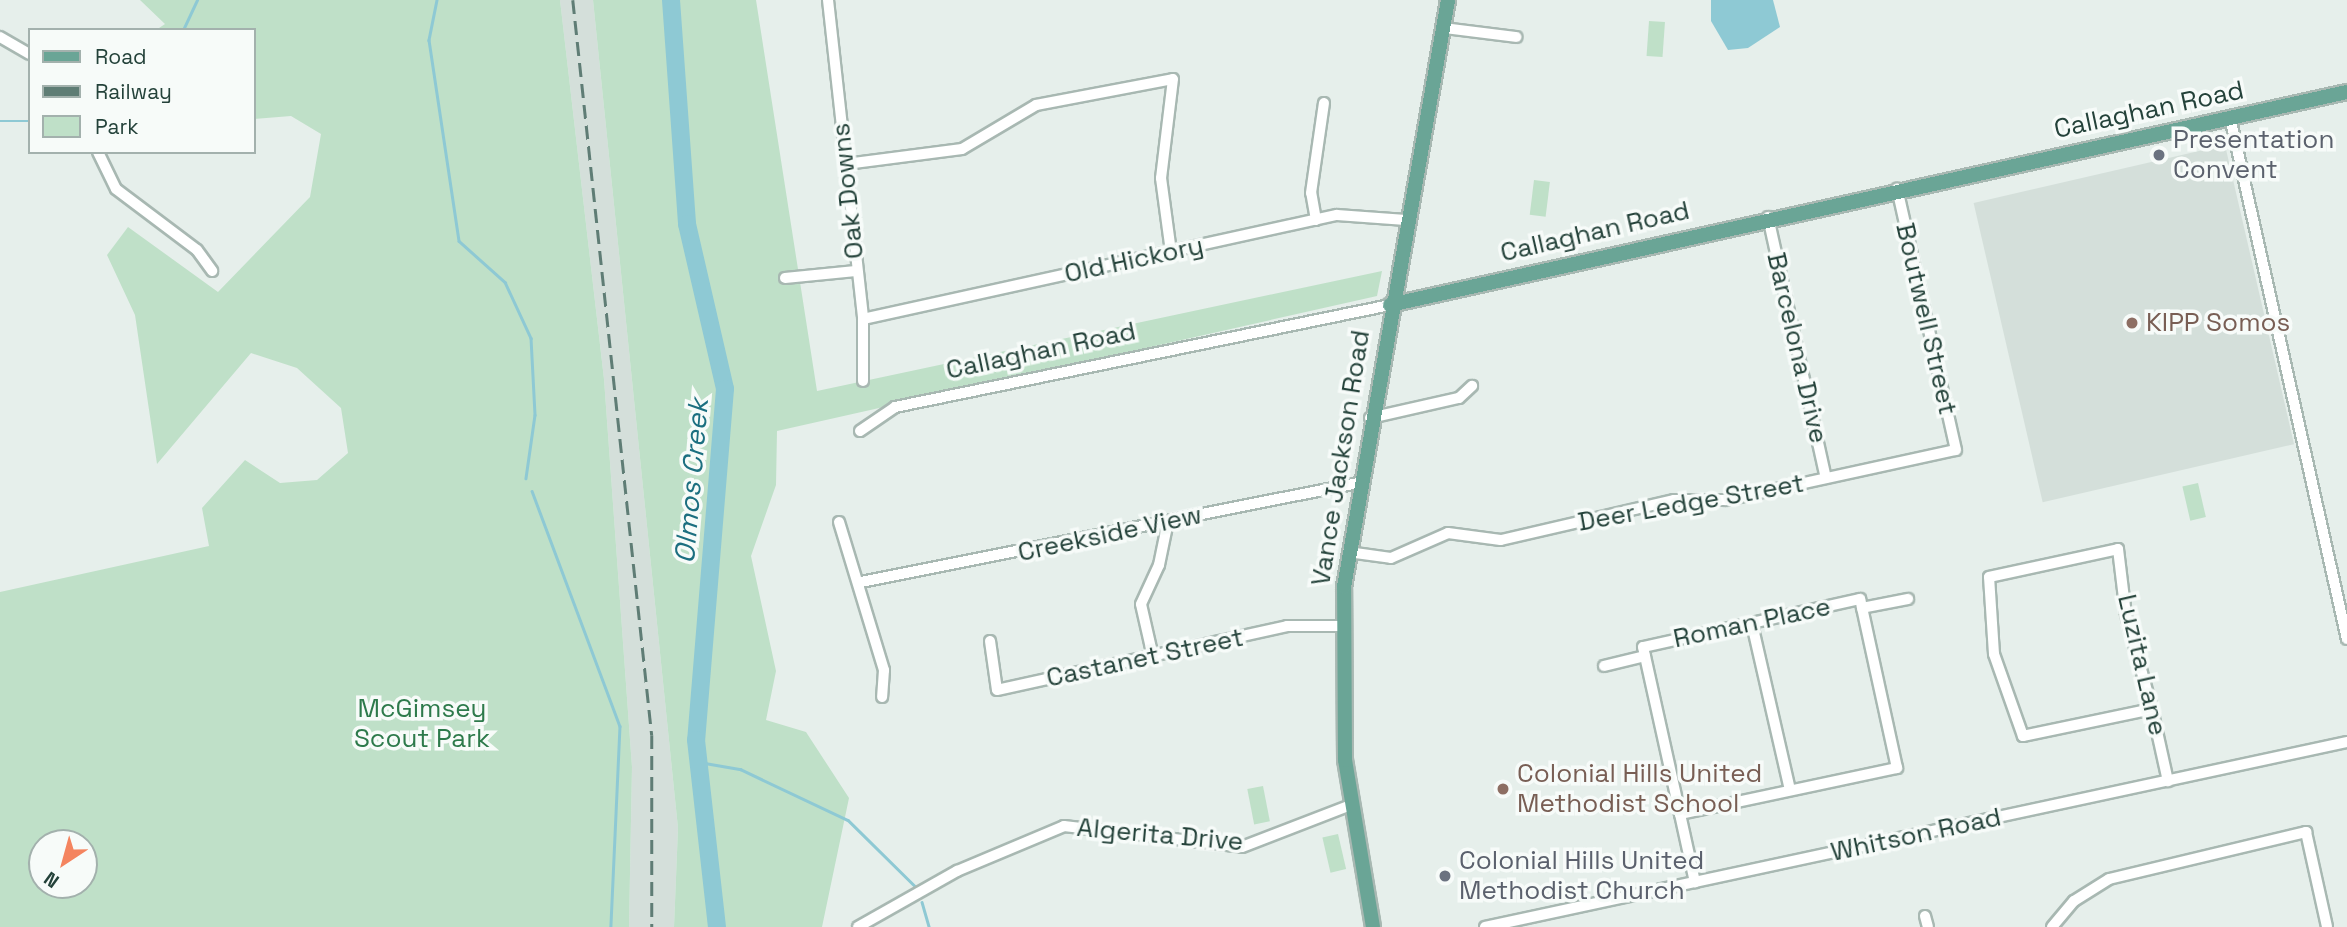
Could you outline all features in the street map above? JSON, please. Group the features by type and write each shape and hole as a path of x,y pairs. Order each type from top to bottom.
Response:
{"main road":[{"name":"Vance Jackson Road","path":"1373,927 1351,805 1342,626 1348,552 1358,483 1448,0"},
{"name":"Callaghan Road","path":"1390,304 1768,217 2347,92"}],"street":[{"name":"Oak Downs","path":"828,0 863,319 863,381"},
{"path":"1444,28 1516,37"},
{"path":"0,37 28,53"},
{"path":"846,164 962,149 1035,106 1172,79 1161,187 1171,252"},
{"path":"1316,220 1311,193 1324,103"},
{"path":"2230,117 2347,639"},
{"path":"99,154 116,189 197,250 212,271"},
{"name":"Boutwell Street","path":"1897,189 1955,450"},
{"name":"Old Hickory","path":"863,319 1316,220 1363,213 1406,220"},
{"name":"Barcelona Drive","path":"1768,217 1826,478"},
{"path":"785,278 856,271"},
{"name":"Callaghan Road","path":"860,431 895,407 1390,304"},
{"path":"1370,418 1450,401 1472,386"},
{"name":"Deer Ledge Street","path":"1348,552 1391,558 1437,535 1501,540 1674,500 1726,500 1955,450"},
{"name":"Creekside View","path":"861,582 1358,483"},
{"path":"1153,657 1141,604 1159,565 1168,521"},
{"path":"839,522 861,582 884,670 882,696"},
{"name":"Luzita Lane","path":"2152,709 2023,736 1994,654 1989,577 2118,549 2126,615 2152,709 2168,781"},
{"path":"2335,587 2347,584"},
{"name":"Roman Place","path":"1604,666 1644,652 1752,624 1908,598"},
{"path":"1680,814 1897,768 1861,604"},
{"path":"1752,624 1790,790"},
{"name":"Castanet Street","path":"990,641 997,690 1287,626 1342,626"},
{"path":"1644,652 1695,881"},
{"name":"Whitson Road","path":"1485,927 2347,742"},
{"name":"Algerita Drive","path":"858,927 957,871 1064,826 1242,847 1351,805"},
{"path":"2052,927 2074,901 2109,879 2306,832 2327,927"}],"shaded area":[{"path":"560,0 593,0 678,828 674,927 629,927 632,767 604,379"},
{"name":"KIPP Somos","path":"2225,145 2294,444 2043,502 1974,203"}],"green space":[{"name":"McGimsey Scout Park","path":"140,0 560,0 604,379 632,767 629,927 0,927 0,592 209,546 202,508 245,460 280,483 317,480 348,453 341,408 297,368 251,353 157,464 135,315 107,255 128,227 218,292 310,197 321,134 291,116 256,119 256,28 159,28 165,24"},
{"path":"593,0 756,0 817,391 1382,271 1377,296 777,431 776,485 751,556 776,671 766,720 806,732 849,798 822,927 674,927 678,828"},
{"path":"1649,21 1665,22 1663,57 1647,56"},
{"path":"1534,180 1550,182 1546,217 1530,215"},
{"path":"2198,483 2206,517 2190,521 2182,487"},
{"path":"1263,786 1270,821 1254,824 1247,789"},
{"path":"1338,834 1346,869 1331,873 1322,838"}],"water":[{"path":"1711,0 1773,0 1780,27 1748,48 1728,50 1711,21"}],"waterway":[{"path":"184,28 197,0"},
{"path":"437,0 429,40 459,241 505,282 531,338 535,415 526,478"},
{"name":"Olmos Creek","path":"671,0 687,224 725,389 696,740 717,927"},
{"path":"0,121 28,121"},
{"path":"532,491 620,726 611,927"},
{"path":"699,762 740,769 848,820 916,887"},
{"path":"922,902 929,927"}],"railway":[{"path":"573,0 652,735 652,927"}],"place":[{"name":"Presentation Convent","path":"2159,155"},
{"name":"KIPP Somos","path":"2132,323"},
{"name":"Colonial Hills United Methodist School","path":"1503,789"},
{"name":"Colonial Hills United Methodist Church","path":"1445,876"}]}
